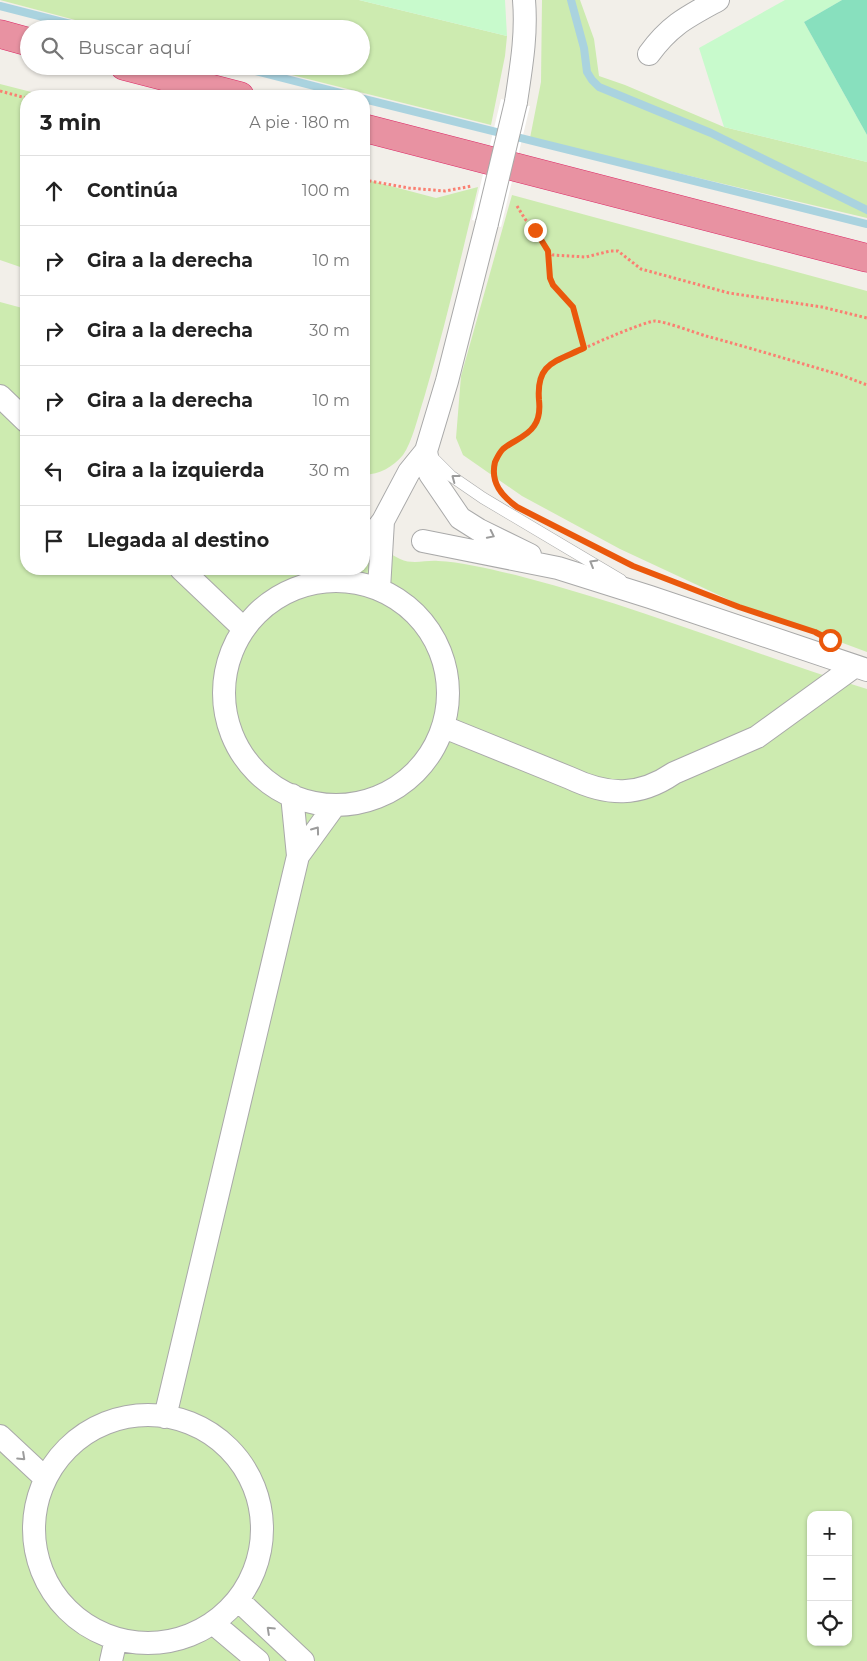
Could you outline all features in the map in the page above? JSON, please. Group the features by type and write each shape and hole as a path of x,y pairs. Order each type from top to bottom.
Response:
{"highway":[{"path":"0,34 20,40"},
{"path":"159,75 217,90"},
{"path":"370,130 867,258"}],"street":[{"path":"370,538 383,521 409,472 426,451 447,381 516,102 524,53 524,0"},
{"path":"649,54 671,28 718,0"},
{"path":"0,396 20,415"},
{"path":"426,451 430,474 460,518 479,530 558,568"},
{"path":"452,508 446,525 440,532 432,538 423,541 558,568 861,668"},
{"path":"380,589 383,521"},
{"path":"187,575 242,627"},
{"path":"343,575 380,589 414,612 439,646 449,686 444,727 425,764 393,792 354,805 313,804 275,788 245,759 227,721 224,680 242,627 262,608 298,587 343,575"},
{"path":"444,727 586,785 618,792 635,791 662,781 757,737 861,668"},
{"path":"165,1417 298,856 292,795"},
{"path":"298,856 335,805"},
{"path":"148,1414 165,1417 189,1422 225,1444 251,1479 262,1520 257,1562 238,1600 213,1623 183,1638 150,1644 116,1639 80,1622 48,1584 36,1556 34,1516 45,1478 70,1444 106,1422 148,1414"},
{"path":"0,1436 45,1478"},
{"path":"238,1600 303,1661"},
{"path":"213,1623 258,1661"},
{"path":"111,1661 116,1639"}],"lane":[{"path":"426,451 451,476 483,498 650,597"}],"path":[{"path":"0,91 20,96"},
{"path":"370,181 409,188 445,191 478,185"},
{"path":"513,199 525,219 553,255 586,257 618,250 641,269 729,293 822,307 867,318"},
{"path":"548,251 550,278 557,291 573,307 584,348"},
{"path":"498,490 494,468 497,458 502,450 529,432 534,426 540,404 538,387 540,378 545,370 552,363 584,348 654,321 841,375 867,385"}],"green space":[{"path":"0,0 359,0 507,36 505,56 491,125 370,95 370,90 352,90 292,75 370,75 370,20 75,20"},
{"path":"359,0 505,0 507,36"},
{"path":"542,0 580,0 594,39 599,76 724,127 867,162 867,218 530,138 541,82"},
{"path":"785,0 842,0 804,22 867,135 867,162 724,127 699,48"},
{"path":"842,0 867,0 867,135 804,22"},
{"path":"0,84 24,90 20,90 20,267 0,260"},
{"path":"370,181 436,198 478,187 439,345 418,419 403,455 395,463 370,474"},
{"path":"512,195 867,291 867,652 738,604 620,549 522,496 463,455 456,438 461,376"},
{"path":"0,302 20,307 20,575 370,575 370,537 395,557 405,561 438,561 470,565 567,589 653,616 867,689 867,1661 0,1661"}],"pier":[{"path":"501,99 530,106 501,227 472,220"}],"waterway":[{"path":"571,0 584,48 587,72 599,87 711,133 867,210"},
{"path":"0,6 55,20"},
{"path":"271,75 330,90"},
{"path":"370,100 867,224"}],"route":[{"path":"535,230 548,251 550,278 553,285 573,307 584,348 552,363 540,378 538,387 540,404 534,426 529,432 502,450 497,458 494,468 498,490 504,498 517,507 633,566 739,607 815,632 830,640"}]}
